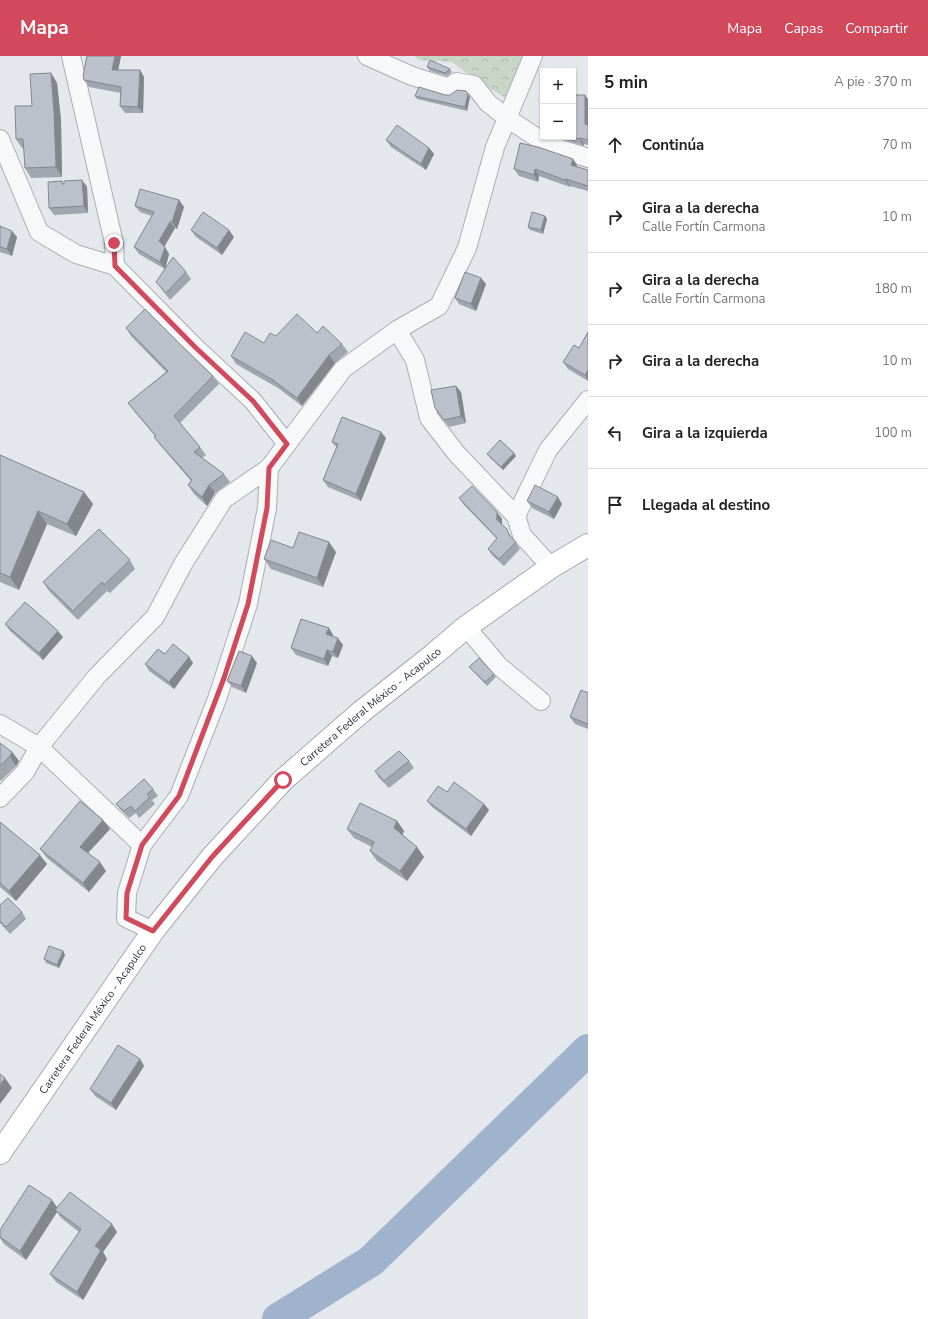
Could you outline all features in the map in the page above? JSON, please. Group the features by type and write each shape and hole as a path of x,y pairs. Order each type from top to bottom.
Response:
{"main road":[{"name":"Carretera Federal México - Acapulco","path":"0,1153 153,931 212,857 283,780 361,712 466,627 551,567 587,548"}],"street":[{"path":"71,56 114,243 115,266"},
{"path":"366,56 412,76 450,88 456,82 474,85 488,103 507,118 548,145 588,158"},
{"path":"397,56 412,76"},
{"path":"0,798 25,772 39,746 97,676 155,616 183,564 224,499 269,468 343,368 398,330 438,306 467,248 495,147 533,56"},
{"path":"0,139 39,232 76,254 115,266 195,347 253,401 287,444"},
{"path":"398,330 415,360 430,418 457,454 516,516 522,535 551,567"},
{"path":"516,516 548,450 588,400"},
{"path":"153,931 126,918 127,893 142,845 179,796 224,678 248,604 267,508 269,468"},
{"path":"466,627 499,666 541,701"},
{"path":"0,724 39,746 142,845"}],"green space":[{"path":"415,56 525,56 506,98 477,81 452,62 419,60"}],"building":[{"path":"87,56 115,56 112,70 140,70 138,107 120,106 121,87 84,80 83,76"},
{"path":"430,60 450,69 445,73 427,67"},
{"path":"51,73 56,167 25,168 23,139 16,139 15,106 32,106 30,74"},
{"path":"419,87 445,95 450,95 457,90 466,91 468,94 465,107 415,96"},
{"path":"576,95 585,95 585,124 588,125 588,140 576,138"},
{"path":"397,125 429,148 421,164 386,140"},
{"path":"520,143 538,147 573,159 571,165 588,170 588,186 566,179 565,180 535,169 534,175 514,169"},
{"path":"82,180 84,206 49,208 48,182 62,181 62,184 64,184 64,181"},
{"path":"140,189 179,200 172,222 170,222 159,241 165,247 160,262 134,247 154,212 135,206"},
{"path":"203,212 229,230 217,248 191,230"},
{"path":"532,212 545,216 541,230 528,227"},
{"path":"0,226 12,231 7,249 0,247"},
{"path":"173,257 186,272 166,293 156,282"},
{"path":"465,272 481,278 471,304 455,298"},
{"path":"145,309 213,376 174,416 200,447 194,452 224,474 209,485 202,497 188,485 192,480 154,437 156,436 128,403 168,371 126,328"},
{"path":"297,314 317,333 323,326 342,344 329,355 297,398 273,380 231,356 245,332 264,343 270,333 276,336"},
{"path":"588,332 588,370 585,375 563,362 574,345 579,348"},
{"path":"456,386 461,416 444,420 435,408 431,390"},
{"path":"342,417 381,432 356,494 323,480 338,444 332,442"},
{"path":"500,440 514,453 501,467 487,454"},
{"path":"0,455 84,492 67,524 38,511 10,577 0,573"},
{"path":"535,485 558,497 549,512 527,501"},
{"path":"472,486 497,512 496,519 507,529 509,535 516,542 499,559 488,549 497,538 459,498"},
{"path":"99,529 130,560 104,585 102,582 73,611 43,582"},
{"path":"299,532 329,542 317,578 264,559 271,540 293,548"},
{"path":"25,602 58,631 39,653 5,624"},
{"path":"301,619 329,628 326,634 338,638 333,652 327,650 324,659 291,648"},
{"path":"173,644 189,657 169,682 145,664 158,649 165,654"},
{"path":"239,651 252,656 241,686 227,681"},
{"path":"479,658 494,674 485,682 469,667"},
{"path":"581,690 588,693 588,724 570,717"},
{"path":"0,743 12,752 0,766"},
{"path":"399,751 409,761 384,781 375,771"},
{"path":"144,779 153,789 147,794 150,797 135,811 131,806 124,811 116,804"},
{"path":"454,782 484,804 466,829 427,801 438,786 447,792"},
{"path":"80,801 103,820 80,847 100,862 83,883 40,849"},
{"path":"360,803 397,821 394,828 417,847 400,871 370,851 374,842 347,829"},
{"path":"0,822 40,855 9,891 0,883"},
{"path":"8,898 22,912 6,927 0,921 0,905"},
{"path":"49,946 63,951 57,965 44,959"},
{"path":"118,1045 140,1059 111,1103 90,1089"},
{"path":"0,1074 5,1078 0,1085"},
{"path":"29,1185 52,1200 20,1251 0,1237 0,1230"},
{"path":"70,1192 112,1224 95,1246 101,1250 77,1292 50,1274 81,1229 55,1210"}],"waterway":[{"path":"278,1319 371,1261 588,1050"}],"route":[{"path":"114,243 115,266 195,347 253,401 287,444 269,468 267,508 248,604 217,699 179,796 142,845 127,893 126,918 153,931 212,857 283,780"}]}
